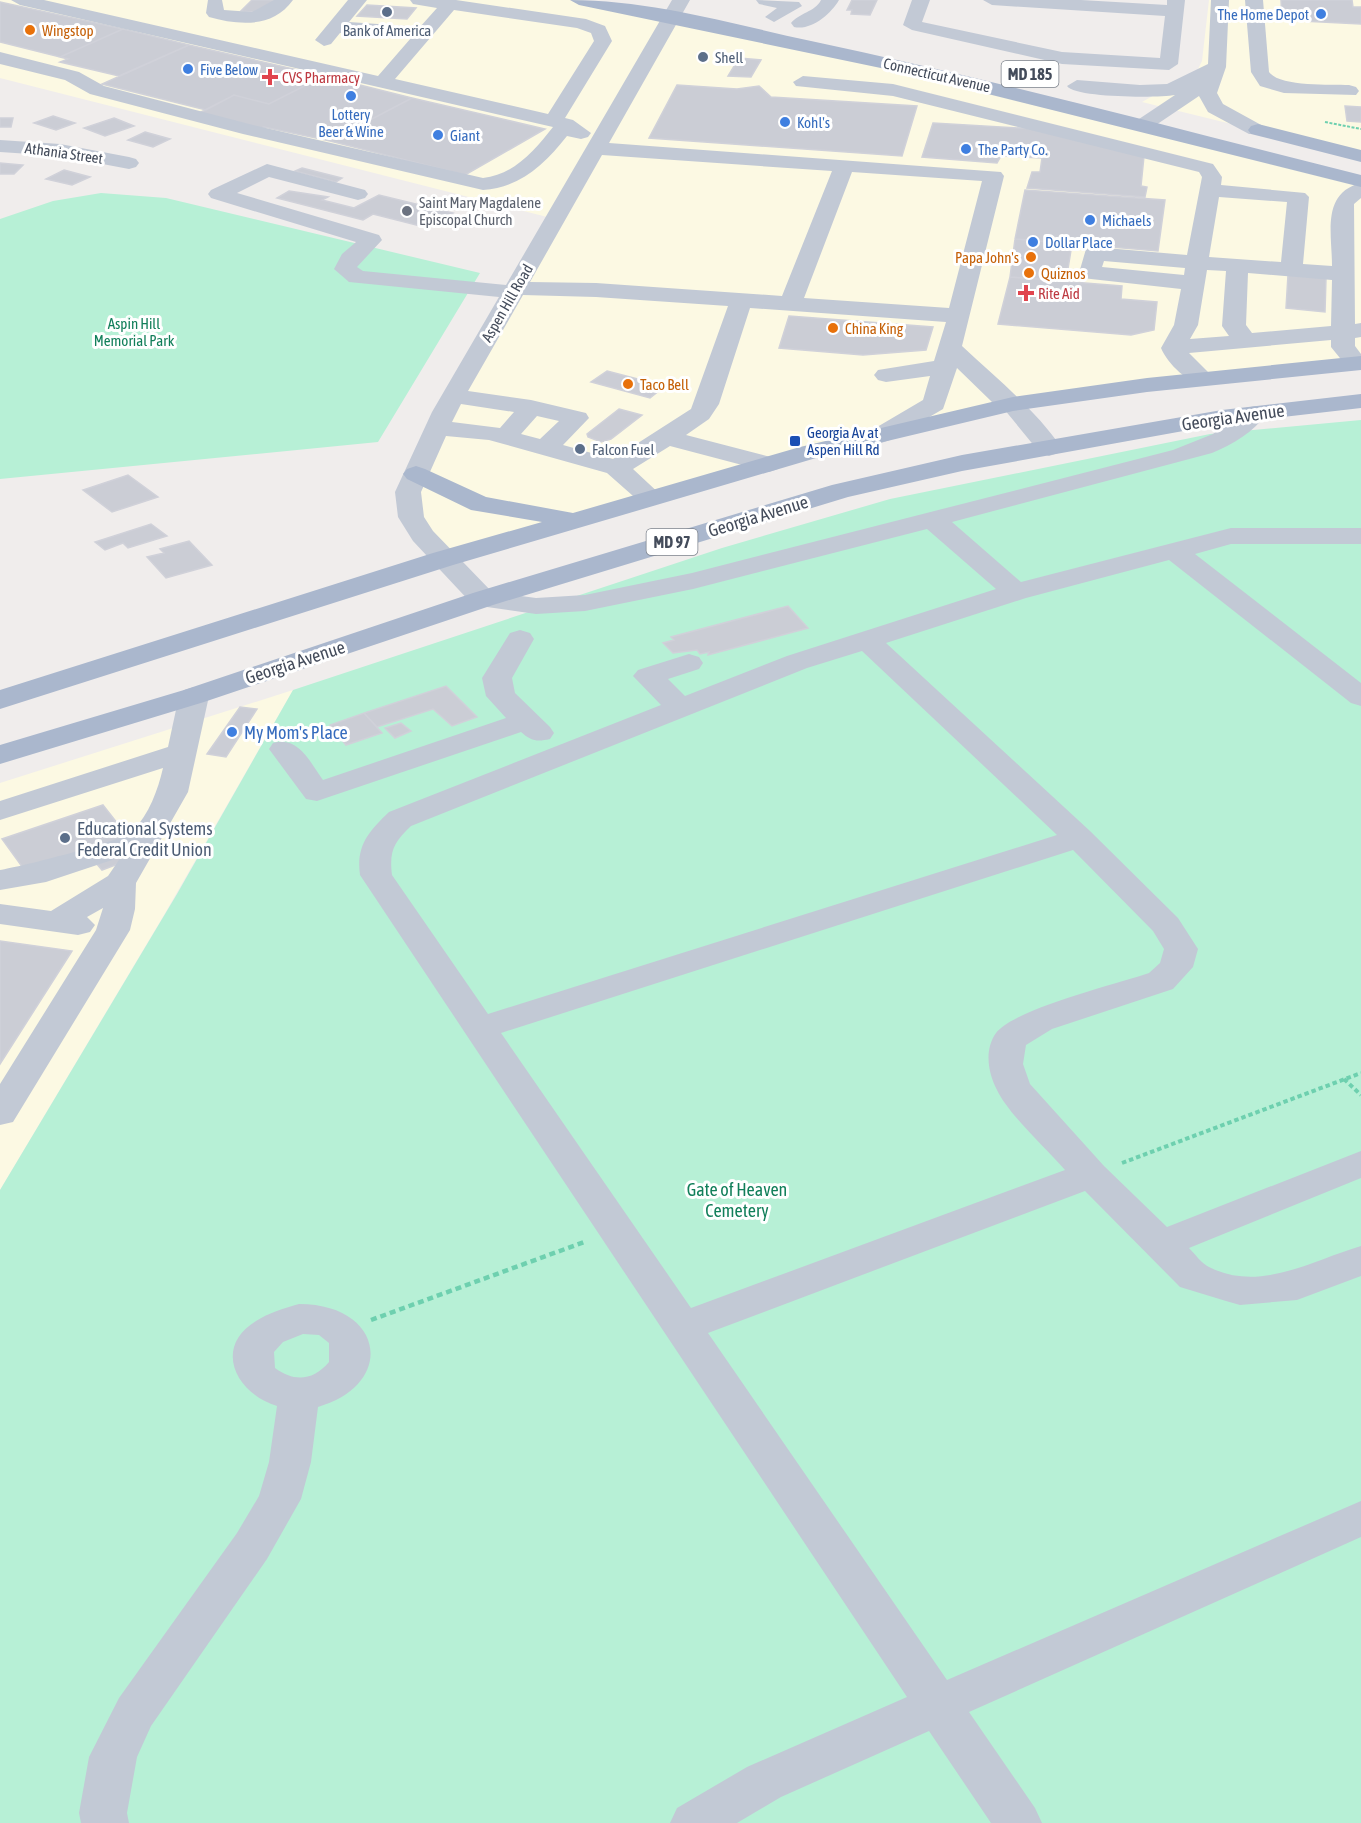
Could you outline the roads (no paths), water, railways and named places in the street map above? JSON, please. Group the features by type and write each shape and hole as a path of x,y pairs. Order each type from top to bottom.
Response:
{"main road":[{"name":"Connecticut Avenue","path":"579,0 677,8 901,66 1143,124 1361,181"},
{"path":"755,5 774,17 823,28"},
{"name":"MD 185","path":"1069,84 1361,156"},
{"path":"0,700 574,519 881,435 1013,404 1203,379 1359,363"},
{"name":"Georgia Avenue","path":"0,756 194,696 483,599 841,491 962,463 1049,447 1255,413 1361,400"},
{"path":"416,474 480,504 574,519"},
{"path":"0,711 28,702 52,683"}],"street":[{"path":"20,0 81,6 304,64 560,123 600,143 844,166 994,176 948,358 934,404 881,435"},
{"path":"215,3 215,13 225,16 262,17 271,14 284,0"},
{"path":"304,64 358,0"},
{"path":"0,58 72,76 97,90 249,130 483,184 505,181 547,150 603,41 599,30 580,23 419,0"},
{"path":"800,23 825,9 830,0"},
{"path":"921,0 912,25 1062,58 1169,64 1175,6 992,0"},
{"path":"1220,0 1217,67 1207,93 1210,102 1222,113 1256,130"},
{"path":"1254,0 1260,72 1267,82 1284,87 1349,91"},
{"path":"383,82 450,4"},
{"name":"Aspen Hill Road","path":"483,599 422,535 411,517 408,492 454,396 677,8"},
{"path":"339,22 428,29"},
{"path":"603,41 660,39"},
{"path":"893,90 901,66"},
{"path":"1069,84 1140,91 1171,90 1217,67"},
{"path":"1143,124 1202,86 1217,67"},
{"path":"803,82 893,90 1199,166 1209,171 1212,177 1186,326 1173,348"},
{"name":"Athania Street","path":"0,146 60,150 129,164"},
{"path":"790,303 844,166"},
{"path":"358,194 267,170 218,194 371,240 350,259 345,269 357,277 515,290 596,290 959,316"},
{"path":"1359,363 1343,347 1352,331 1349,270 1352,213 1347,198 1361,189"},
{"path":"1210,190 1298,197 1291,270"},
{"path":"1195,272 1237,266 1291,270 1349,270"},
{"path":"1237,266 1234,326 1246,340"},
{"path":"616,468 666,438 700,414 706,404 741,300"},
{"path":"1173,348 1352,331"},
{"path":"1173,348 1175,353 1203,379"},
{"path":"886,375 948,358"},
{"path":"948,358 1013,404 1049,447"},
{"path":"454,396 531,406 577,418 545,448"},
{"path":"505,437 531,406"},
{"path":"483,599 536,606 585,603 693,581 1182,455 1220,442 1243,426 1255,413"},
{"path":"437,428 505,437 616,468 650,497"},
{"path":"666,438 769,464"},
{"path":"933,520 1016,592"},
{"path":"1018,1823 376,875 372,853 380,837 400,819 797,662 866,639 1016,592 1231,536 1361,536"},
{"path":"1173,550 1361,697"},
{"path":"520,639 496,678 501,696 562,754"},
{"path":"866,639 1079,838 1166,925 1181,949 1176,967 1161,981 1040,1021 1010,1039 1005,1064 1014,1089 1091,1175 1194,1277 1240,1291 1298,1286 1361,1260"},
{"path":"681,708 648,676 689,663"},
{"path":"0,1113 113,930 119,909 120,884 173,792 194,696"},
{"path":"284,749 317,792 526,721"},
{"path":"0,811 182,752"},
{"path":"480,1028 1079,838"},
{"path":"1,880 16,884 42,884 142,846"},
{"path":"56,922 120,884"},
{"path":"0,914 113,930"},
{"path":"1160,1245 1361,1164"},
{"path":"682,1327 1091,1175"},
{"path":"299,1319 315,1319 330,1323 342,1330 351,1346 349,1364 342,1376 329,1385 299,1394 282,1393 267,1387 257,1378 252,1361 257,1342 268,1331 299,1319"},
{"path":"105,1823 103,1813 113,1757 135,1712 252,1546 280,1499 290,1462 299,1394"},
{"path":"694,1823 764,1782 1361,1518"}],"place":[{"name":"Bank of America","path":"387,12"},
{"name":"The Home Depot","path":"1321,14"},
{"name":"Wingstop","path":"30,30"},
{"name":"Shell","path":"703,57"},
{"name":"Five Below","path":"188,69"},
{"name":"CVS Pharmacy","path":"270,77"},
{"name":"Lottery Beer & Wine","path":"351,96"},
{"name":"Kohl's","path":"785,122"},
{"name":"Giant","path":"438,135"},
{"name":"The Party Co.","path":"966,149"},
{"name":"Saint Mary Magdalene Episcopal Church","path":"407,211"},
{"name":"Michaels","path":"1090,220"},
{"name":"Dollar Place","path":"1033,242"},
{"name":"Papa John's","path":"1031,257"},
{"name":"Quiznos","path":"1029,273"},
{"name":"Rite Aid","path":"1026,293"},
{"name":"China King","path":"833,328"},
{"name":"Taco Bell","path":"628,384"},
{"name":"Georgia Av at Aspen Hill Rd","path":"795,441"},
{"name":"Falcon Fuel","path":"580,449"},
{"name":"My Mom's Place","path":"232,732"},
{"name":"Educational Systems Federal Credit Union","path":"65,838"}],"park label":[{"name":"Aspin Hill Memorial Park","path":"134,332"},
{"name":"Gate of Heaven Cemetery","path":"737,1199"}]}
